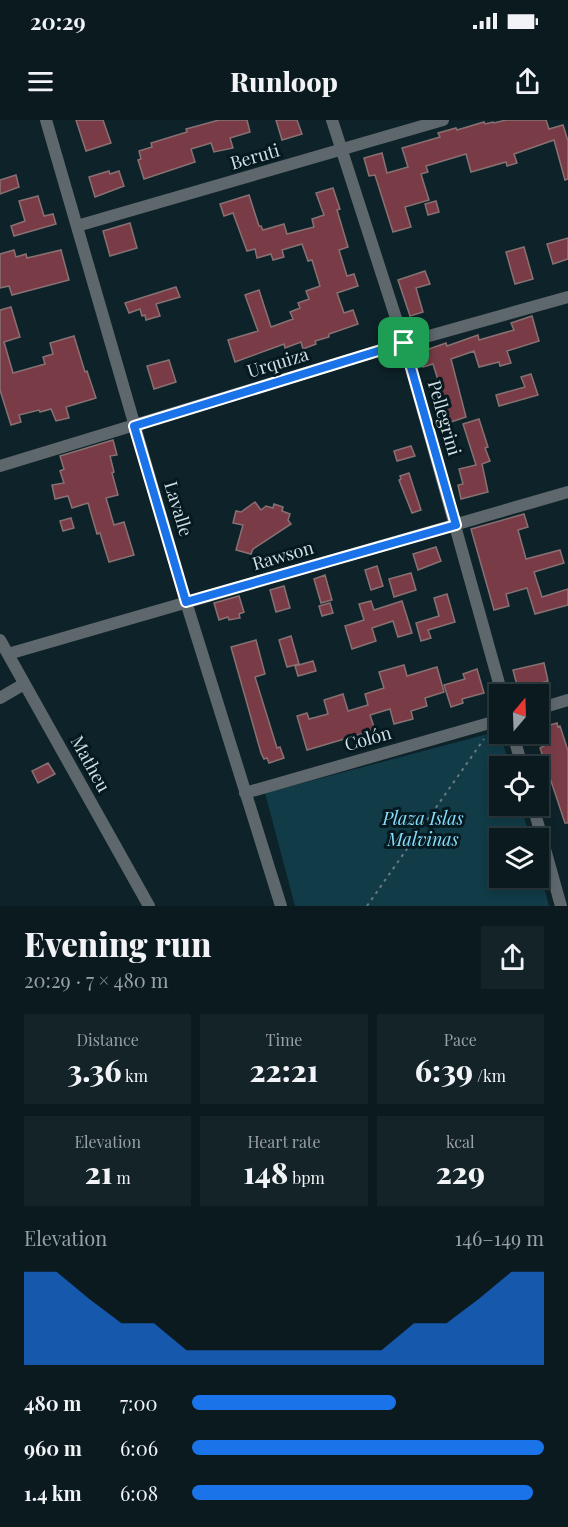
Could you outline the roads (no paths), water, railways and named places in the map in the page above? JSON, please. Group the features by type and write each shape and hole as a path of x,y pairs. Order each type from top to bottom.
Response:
{"street":[{"name":"Lavalle","path":"46,120 186,602 281,906"},
{"name":"Pellegrini","path":"332,120 404,343 499,684"},
{"name":"Beruti","path":"76,226 443,120"},
{"name":"Urquiza","path":"0,466 404,343 568,297"},
{"name":"Rawson","path":"8,654 568,492"},
{"name":"Matheu","path":"0,640 149,906"},
{"path":"0,698 24,684"},
{"path":"549,706 568,700"},
{"name":"Colón","path":"245,793 489,724"},
{"path":"536,816 561,906"}],"park label":[{"name":"Plaza Islas Malvinas","path":"423,829"}]}
